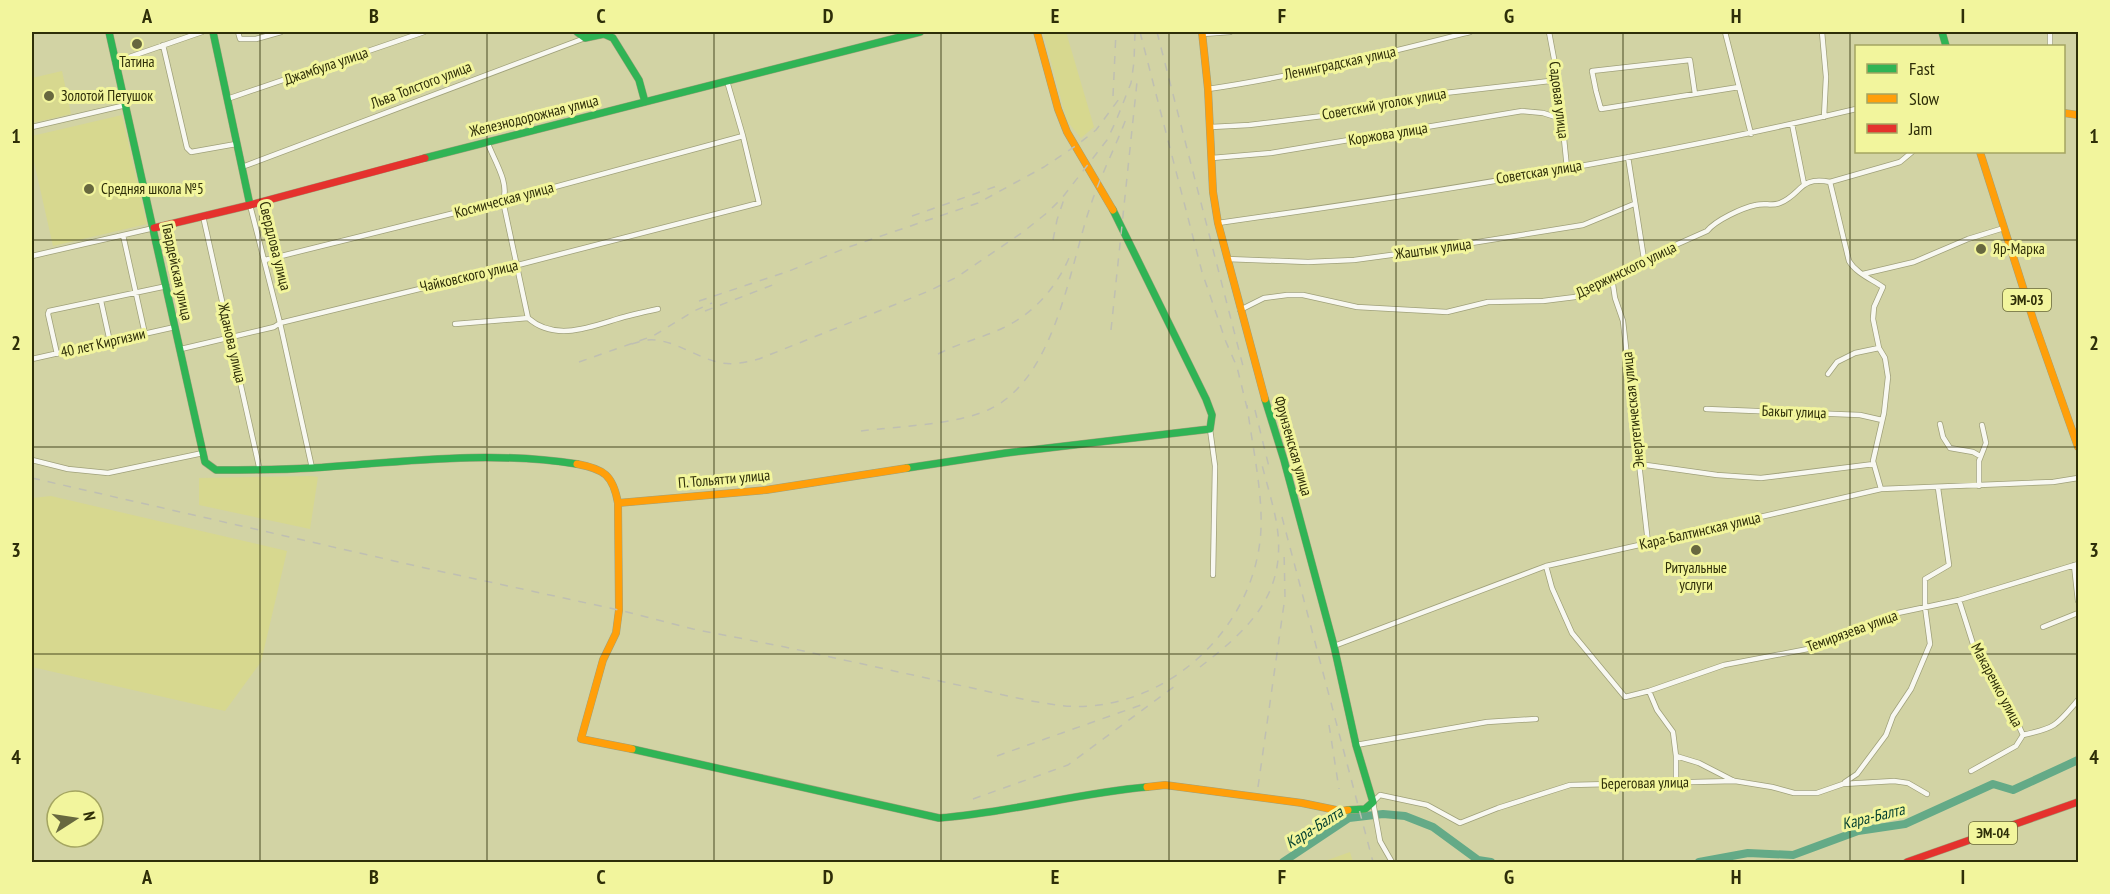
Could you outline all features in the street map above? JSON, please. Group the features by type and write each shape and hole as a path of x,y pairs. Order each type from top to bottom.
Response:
{"main road":[{"name":"Гвардейская улица","path":"109,32 203,453"},
{"name":"Свердлова улица","path":"213,32 250,205"},
{"path":"577,32 585,38"},
{"name":"Железнодорожная улица","path":"154,228 920,32"},
{"path":"1037,32 1058,109 1067,132 1117,216 1206,399 1212,415 1210,429"},
{"path":"607,33 613,38 639,81 645,102"},
{"name":"Льва Толстого улица","path":"585,38 607,33"},
{"name":"Фрунзенская улица","path":"1202,33 1208,89 1213,192 1218,223 1239,310 1284,460 1334,646 1356,745 1373,802"},
{"name":"ЭМ-03","path":"1980,153 2001,229 2079,447"},
{"name":"П. Тольятти улица","path":"618,503 766,490 1006,453 1210,429"},
{"path":"203,453 205,462 216,470 260,471 433,456 501,455 575,463 604,472 611,479 618,503 619,610 616,633 603,660 581,739 939,818 970,816 1108,790 1165,785 1302,803 1341,811 1365,808 1373,802"},
{"name":"ЭМ-04","path":"1907,862 2079,802"}],"street":[{"path":"115,62 202,32"},
{"path":"238,32 240,39 256,39 281,32"},
{"name":"Джамбула улица","path":"227,99 424,32"},
{"path":"1202,33 1230,32"},
{"name":"Ленинградская улица","path":"1208,89 1375,57 1470,32"},
{"name":"Садовая улица","path":"1549,32 1558,80 1567,168"},
{"path":"1725,32 1751,134"},
{"path":"1822,32 1826,77 1824,117"},
{"name":"Льва Толстого улица","path":"242,167 585,38"},
{"path":"163,45 187,148 191,152 237,144"},
{"path":"1695,94 1690,60 1592,71 1601,109 1695,94 1738,87"},
{"name":"Советский уголок улица","path":"1210,127 1249,125 1355,112 1436,94 1558,80"},
{"path":"728,81 743,136"},
{"path":"32,127 126,105"},
{"name":"Советская улица","path":"1218,223 1567,168 1751,134 1855,109"},
{"name":"Коржова улица","path":"1212,158 1271,153 1522,111 1543,113 1562,119"},
{"path":"1792,124 1804,184"},
{"name":"Космическая улица","path":"265,260 503,201 743,136"},
{"name":"Чайковского улица","path":"181,349 274,327 280,322 518,265 759,203 743,136"},
{"path":"487,141 506,193 503,201 528,318 536,325 551,331 572,330 592,328 658,309"},
{"path":"1881,489 1873,460 1888,377 1873,319 1874,307 1883,287 1854,270 1849,261 1830,182 1900,162 1911,153"},
{"path":"1628,157 1644,260"},
{"name":"Дзержинского улица","path":"1239,310 1264,298 1302,295 1357,307 1447,312 1488,302 1543,301 1575,297 1644,260 1707,231 1713,223 1757,205 1780,203 1804,184 1821,180 1830,182"},
{"name":"Жаштык улица","path":"1227,259 1308,262 1354,260 1428,250 1583,225 1634,204"},
{"name":"Свердлова улица","path":"250,205 280,322 312,468"},
{"name":"Жданова улица","path":"203,216 260,471"},
{"path":"32,256 154,228"},
{"path":"1863,274 1914,262 1968,239 2001,229"},
{"path":"123,235 146,334"},
{"name":"Энергетическая улица","path":"1612,278 1615,298 1623,321 1648,543"},
{"path":"57,354 48,312 166,286"},
{"path":"101,301 110,342"},
{"path":"455,324 528,318"},
{"name":"40 лет Киргизии","path":"32,359 175,327"},
{"path":"1828,374 1837,362 1855,353 1879,348"},
{"name":"Бакыт улица","path":"1706,409 1860,415 1882,420"},
{"path":"1940,424 1943,437 1950,448 1973,452 1980,456"},
{"path":"1979,486 1980,456 1986,443 1982,425"},
{"path":"1210,429 1215,466 1212,575"},
{"path":"32,460 68,469 108,473 203,453"},
{"path":"1639,464 1717,475 1761,478 1874,464"},
{"name":"Кара-Балтинская улица","path":"1334,646 1546,566 1881,489 2053,482 2079,478"},
{"path":"1843,784 1857,774 1886,735 1893,716 1911,689 1930,644 1925,607 1925,579 1949,565 1938,488"},
{"path":"2076,565 2079,601"},
{"name":"Темирязева улица","path":"1546,566 1552,588 1572,633 1625,697 1724,665 1813,648 1893,615 1959,600 2076,565"},
{"name":"Макаренко улица","path":"1959,600 1973,644 2001,685 2023,735"},
{"path":"2043,627 2079,613"},
{"path":"1649,691 1657,710 1673,732 1676,782"},
{"path":"1971,771 2016,746 2023,735 2049,729 2063,719 2079,700"},
{"path":"1356,745 1487,722 1536,719"},
{"path":"1676,756 1699,763 1735,781"},
{"name":"Береговая улица","path":"1373,802 1380,795 1427,805 1460,823 1570,785 1735,781 1794,793 1817,793 1843,784 1894,781 1908,783 1927,794"},
{"name":"Фрунзенская улица","path":"1373,802 1380,840 1392,862"}],"shaded area":[{"path":"1043,32 1066,32 1094,127 1081,138 1067,121"},
{"name":"Золотой Петушок","path":"62,71 71,114 32,123 32,78"},
{"name":"Средняя школа №5","path":"122,115 147,224 53,246 32,153 32,136"},
{"path":"318,477 310,529 199,505 199,478"},
{"path":"51,496 287,551 261,662 225,711 32,667 32,498"},
{"path":"1350,852 1353,862 1322,862"}],"waterway":[{"name":"Кара-Балта","path":"1699,862 1748,853 1793,855 1858,831 1905,824 1993,784 2013,790 2078,760"},
{"name":"Кара-Балта","path":"1283,862 1349,818 1383,814 1405,816 1433,827 1478,860 1491,862"}],"railway":[{"path":"1113,96 1116,32"},
{"path":"632,344 646,340 664,341 713,361 727,364 745,362 759,359 929,291 957,277 1048,212 1062,198 1107,140 1131,83 1135,32"},
{"path":"1140,32 1202,272 1237,367 1248,412"},
{"path":"1157,32 1243,366"},
{"path":"1111,330 1137,82"},
{"path":"699,301 978,203 1044,167 1077,145 1096,130 1119,99"},
{"path":"861,431 944,422 976,414 990,409 1012,394 1030,373 1045,348 1056,320 1090,207 1126,119"},
{"path":"912,216 997,186"},
{"path":"1053,240 1064,199"},
{"path":"938,354 1003,328 1034,308 1050,290 1069,258"},
{"path":"705,311 775,284"},
{"path":"579,362 653,336 694,311 712,303"},
{"path":"32,478 619,610 693,629 1031,701 1090,706 1122,700 1151,689 1179,673 1204,653 1224,629 1241,602 1253,572 1261,525 1261,508 1247,405"},
{"path":"1255,410 1270,471"},
{"path":"1200,667 1250,622 1271,587 1277,567 1279,545 1276,520 1261,461"},
{"path":"1282,517 1373,862"},
{"path":"1258,787 1285,597 1284,549"},
{"path":"973,799 1068,765 1179,683"},
{"path":"997,756 1141,705"},
{"path":"1329,725 1339,789"}],"traffic: fast":[{"path":"109,32 205,462 216,470 300,469 444,458 511,458 577,464"},
{"path":"213,32 250,205"},
{"path":"577,32 585,38 604,34 613,38 639,80 645,102"},
{"path":"425,158 920,32"},
{"path":"1942,32 1946,45"},
{"path":"907,468 1006,453 1210,429 1212,415 1206,399 1113,210"},
{"path":"1265,399 1284,460 1334,646 1356,745 1373,802 1365,809 1348,810"},
{"path":"632,749 939,818 1147,787"}],"traffic: slow":[{"path":"1037,32 1058,109 1067,132 1113,210"},
{"path":"1202,32 1208,89 1213,192 1218,223 1265,399"},
{"path":"2065,113 2078,115"},
{"path":"1980,153 2034,322 2078,447"},
{"path":"577,464 594,468 606,475 613,486 618,503 766,490 907,468"},
{"path":"618,503 619,610 616,633 603,660 581,739 632,749"},
{"path":"1147,787 1165,785 1302,803 1341,811 1348,810"}],"traffic: jam":[{"path":"154,228 425,158"},
{"path":"1907,862 2078,802"}],"place":[{"name":"Татина","path":"137,44"},
{"name":"Золотой Петушок","path":"49,96"},
{"name":"Средняя школа №5","path":"89,189"},
{"name":"Яр-Марка","path":"1981,249"},
{"name":"Ритуальные услуги","path":"1696,550"}]}
